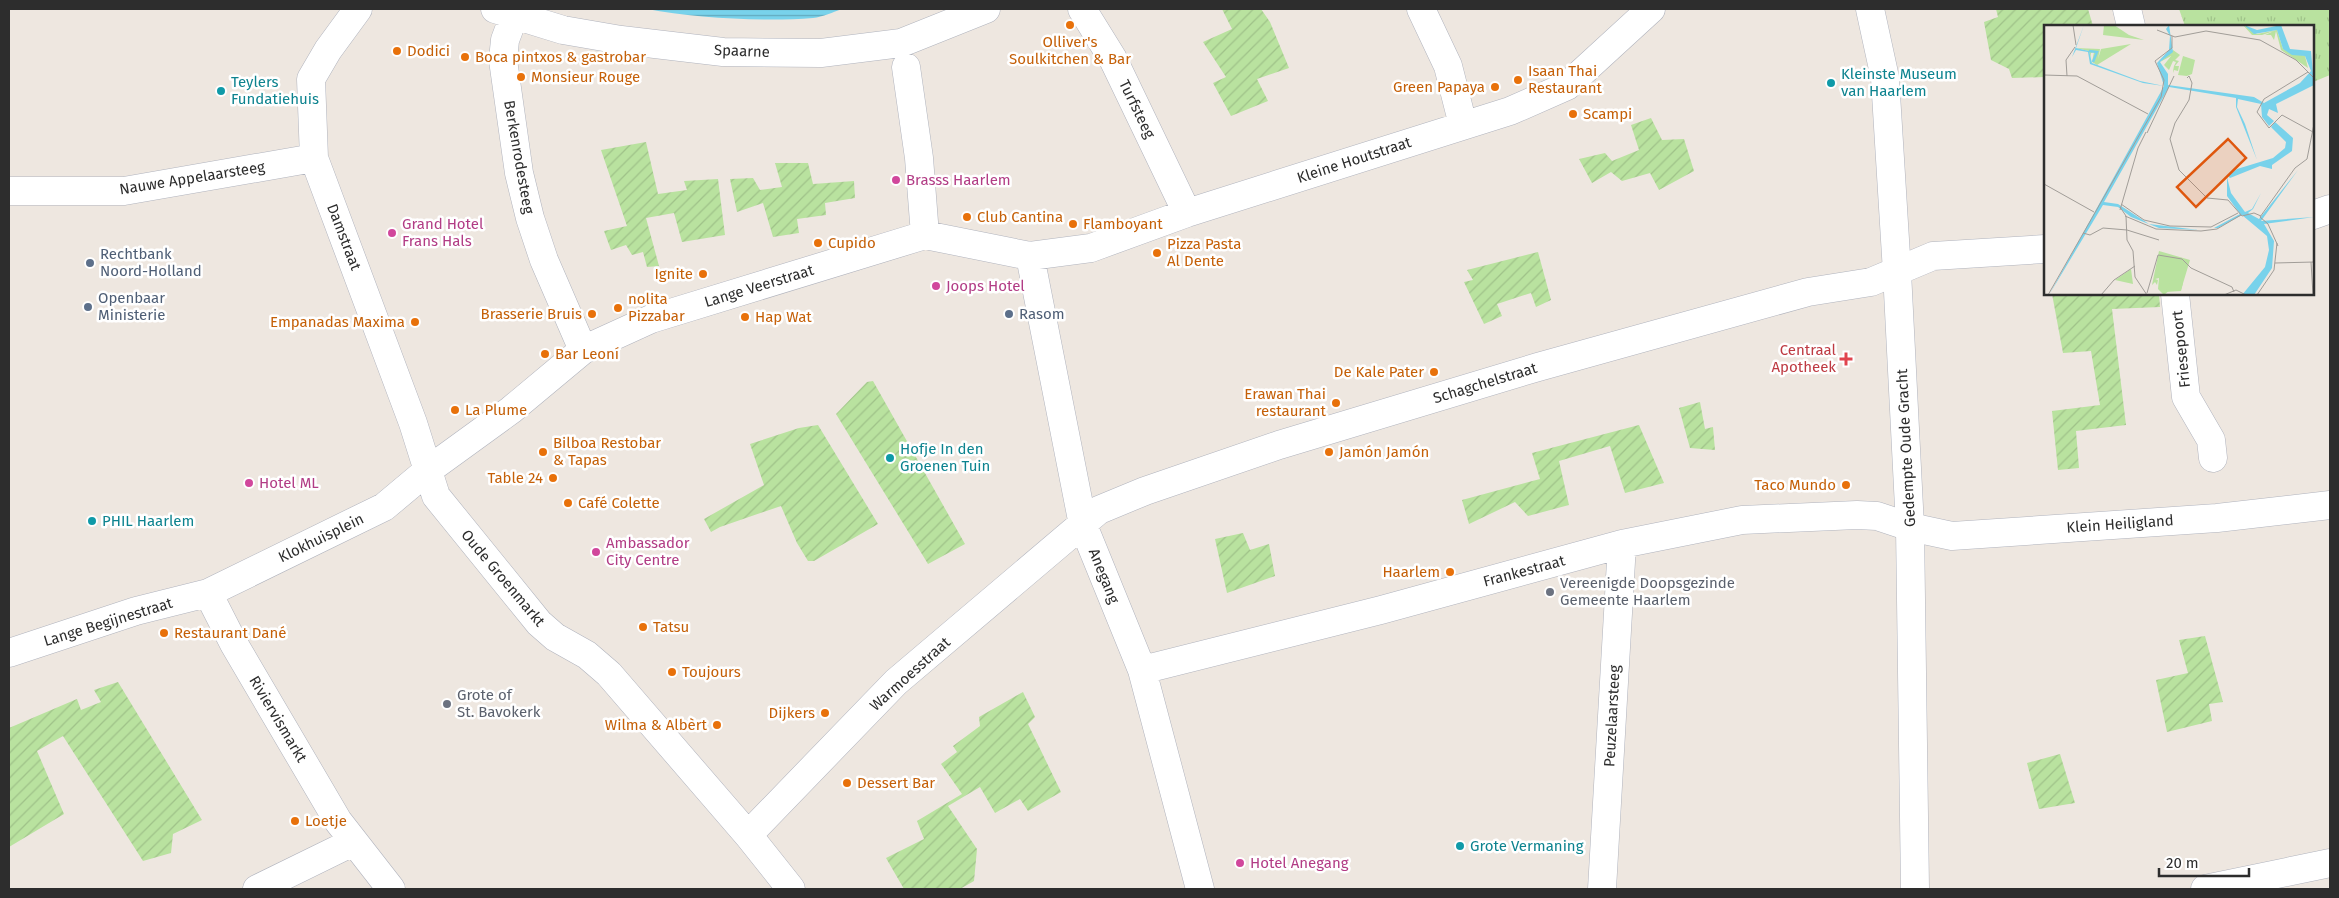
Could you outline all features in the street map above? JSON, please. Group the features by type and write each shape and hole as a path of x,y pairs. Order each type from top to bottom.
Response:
{"street":[{"name":"Damstraat","path":"358,9 328,50 311,80 314,158 414,423 427,471"},
{"name":"Spaarne","path":"504,12 563,30 649,43 723,52 821,53 901,43 986,9"},
{"name":"Turfsteeg","path":"1082,9 1113,59 1186,213"},
{"path":"1421,9 1448,66 1463,125"},
{"name":"Kleine Houtstraat","path":"1030,256 1091,248 1186,213 1510,111 1567,86 1651,9"},
{"name":"Gedempte Oude Gracht","path":"1870,9 1885,78 1897,272 1910,527 1916,889"},
{"path":"2127,9 2131,25"},
{"name":"Berkenrodesteeg","path":"504,12 505,40 503,60 519,173 530,218 544,260 583,350"},
{"path":"906,66 911,88 919,158 925,235"},
{"name":"Nauwe Appelaarsteeg","path":"9,192 124,190 314,158"},
{"name":"Lange Veerstraat","path":"427,471 511,410 583,350 651,319 925,235 1030,256"},
{"name":"Schagchelstraat","path":"1083,525 1100,510 1144,491 1288,442 1538,367 1808,292 1871,282 1933,256 2044,249"},
{"name":"Anegang","path":"1030,256 1083,525 1142,670 1200,889"},
{"name":"Friesepoort","path":"2175,295 2186,397 2211,440 2213,458"},
{"name":"Klokhuisplein","path":"208,593 384,507 427,471"},
{"name":"Oude Groenmarkt","path":"427,471 436,496 539,623 555,637 587,655 609,674 748,835 778,884"},
{"name":"Klein Heiligland","path":"1910,527 1952,536 2217,518 2330,506"},
{"name":"Frankestraat","path":"1142,670 1381,610 1622,544 1742,520 1857,514 1877,516 1910,527"},
{"name":"Warmoesstraat","path":"748,835 896,682 1083,525"},
{"name":"Peuzelaarsteeg","path":"1602,889 1622,544"},
{"name":"Lange Begijnestraat","path":"9,653 136,611 208,593"},
{"name":"Riviervismarkt","path":"208,593 234,644 353,842 391,889"},
{"path":"257,889 353,842"},
{"path":"2205,889 2330,863"}],"green space":[{"path":"1222,9 1261,9 1270,22 1289,68 1257,79 1268,101 1231,116 1213,83 1226,77 1203,42 1232,29"},
{"path":"1996,9 2088,9 2093,25 2044,25 2044,77 2012,78 2009,69 1991,60 1984,22 1998,17"},
{"path":"2179,9 2330,9 2330,75 2314,82 2314,25 2185,25"},
{"path":"1651,118 1662,140 1684,139 1694,171 1659,190 1650,173 1622,181 1611,172 1592,183 1579,159 1605,153 1612,161 1639,150 1631,125"},
{"path":"646,142 658,194 687,190 684,181 718,179 725,235 682,242 674,213 646,218 659,266 647,267 643,252 632,255 626,245 611,250 604,231 627,226 601,150"},
{"path":"775,163 808,163 813,184 854,181 855,198 825,203 826,215 797,219 799,233 773,237 763,203 737,212 730,179 753,178 760,190 782,187"},
{"path":"1538,252 1551,300 1536,307 1531,293 1497,304 1502,316 1484,324 1464,282 1473,280 1467,270"},
{"path":"2052,295 2159,295 2160,307 2112,309 2126,425 2076,431 2079,468 2058,470 2052,411 2100,405 2091,351 2063,353"},
{"name":"Hofje In den Groenen Tuin","path":"873,381 965,544 928,564 836,414 867,382"},
{"path":"1700,402 1705,429 1713,427 1715,450 1690,448 1679,408"},
{"path":"818,425 878,524 814,561 808,561 797,543 781,506 720,527 711,532 704,519 764,485 750,444 799,428"},
{"path":"1639,425 1664,483 1625,493 1610,446 1559,461 1569,505 1528,516 1515,502 1469,524 1462,500 1540,479 1532,453"},
{"path":"1243,533 1250,550 1269,544 1275,576 1227,593 1215,539"},
{"path":"2205,636 2223,702 2209,704 2212,721 2167,732 2156,680 2188,673 2179,640"},
{"path":"118,682 202,820 173,834 171,853 143,861 63,736 37,751 64,814 9,847 9,728 77,699 81,710 101,702 94,690"},
{"path":"1023,692 1035,717 1028,724 1061,792 1028,811 1020,799 995,813 980,787 948,806 977,849 974,881 960,889 904,889 886,858 924,839 917,821 962,794 941,764 957,752 953,746 980,726 979,717"},
{"path":"2060,754 2075,803 2039,809 2027,763"}],"water":[{"path":"647,9 842,9 824,16 773,20 708,17"}],"place":[{"name":"Olliver's Soulkitchen & Bar","path":"1070,25"},
{"name":"Dodici","path":"397,51"},
{"name":"Boca pintxos & gastrobar","path":"465,57"},
{"name":"Monsieur Rouge","path":"521,77"},
{"name":"Isaan Thai Restaurant","path":"1518,80"},
{"name":"Kleinste Museum van Haarlem","path":"1831,83"},
{"name":"Green Papaya","path":"1495,87"},
{"name":"Teylers Fundatiehuis","path":"221,91"},
{"name":"Scampi","path":"1573,114"},
{"name":"Brasss Haarlem","path":"896,180"},
{"name":"Club Cantina","path":"967,217"},
{"name":"Flamboyant","path":"1073,224"},
{"name":"Grand Hotel Frans Hals","path":"392,233"},
{"name":"Cupido","path":"818,243"},
{"name":"Pizza Pasta Al Dente","path":"1157,253"},
{"name":"Rechtbank Noord-Holland","path":"90,263"},
{"name":"Ignite","path":"703,274"},
{"name":"Joops Hotel","path":"936,286"},
{"name":"Openbaar Ministerie","path":"88,307"},
{"name":"nolita Pizzabar","path":"618,308"},
{"name":"Brasserie Bruis","path":"592,314"},
{"name":"Rasom","path":"1009,314"},
{"name":"Hap Wat","path":"745,317"},
{"name":"Empanadas Maxima","path":"415,322"},
{"name":"Bar Leoní","path":"545,354"},
{"name":"Centraal Apotheek","path":"1846,359"},
{"name":"De Kale Pater","path":"1434,372"},
{"name":"Erawan Thai restaurant","path":"1336,403"},
{"name":"La Plume","path":"455,410"},
{"name":"Bilboa Restobar & Tapas","path":"543,452"},
{"name":"Jamón Jamón","path":"1329,452"},
{"name":"Hofje In den Groenen Tuin","path":"890,458"},
{"name":"Table 24","path":"553,478"},
{"name":"Hotel ML","path":"249,483"},
{"name":"Taco Mundo","path":"1846,485"},
{"name":"Café Colette","path":"568,503"},
{"name":"PHIL Haarlem","path":"92,521"},
{"name":"Ambassador City Centre","path":"596,552"},
{"name":"Haarlem","path":"1450,572"},
{"name":"Vereenigde Doopsgezinde Gemeente Haarlem","path":"1550,592"},
{"name":"Tatsu","path":"643,627"},
{"name":"Restaurant Dané","path":"164,633"},
{"name":"Toujours","path":"672,672"},
{"name":"Grote of St. Bavokerk","path":"447,704"},
{"name":"Dijkers","path":"825,713"},
{"name":"Wilma & Albèrt","path":"717,725"},
{"name":"Dessert Bar","path":"847,783"},
{"name":"Loetje","path":"295,821"},
{"name":"Grote Vermaning","path":"1460,846"},
{"name":"Hotel Anegang","path":"1240,863"}]}
